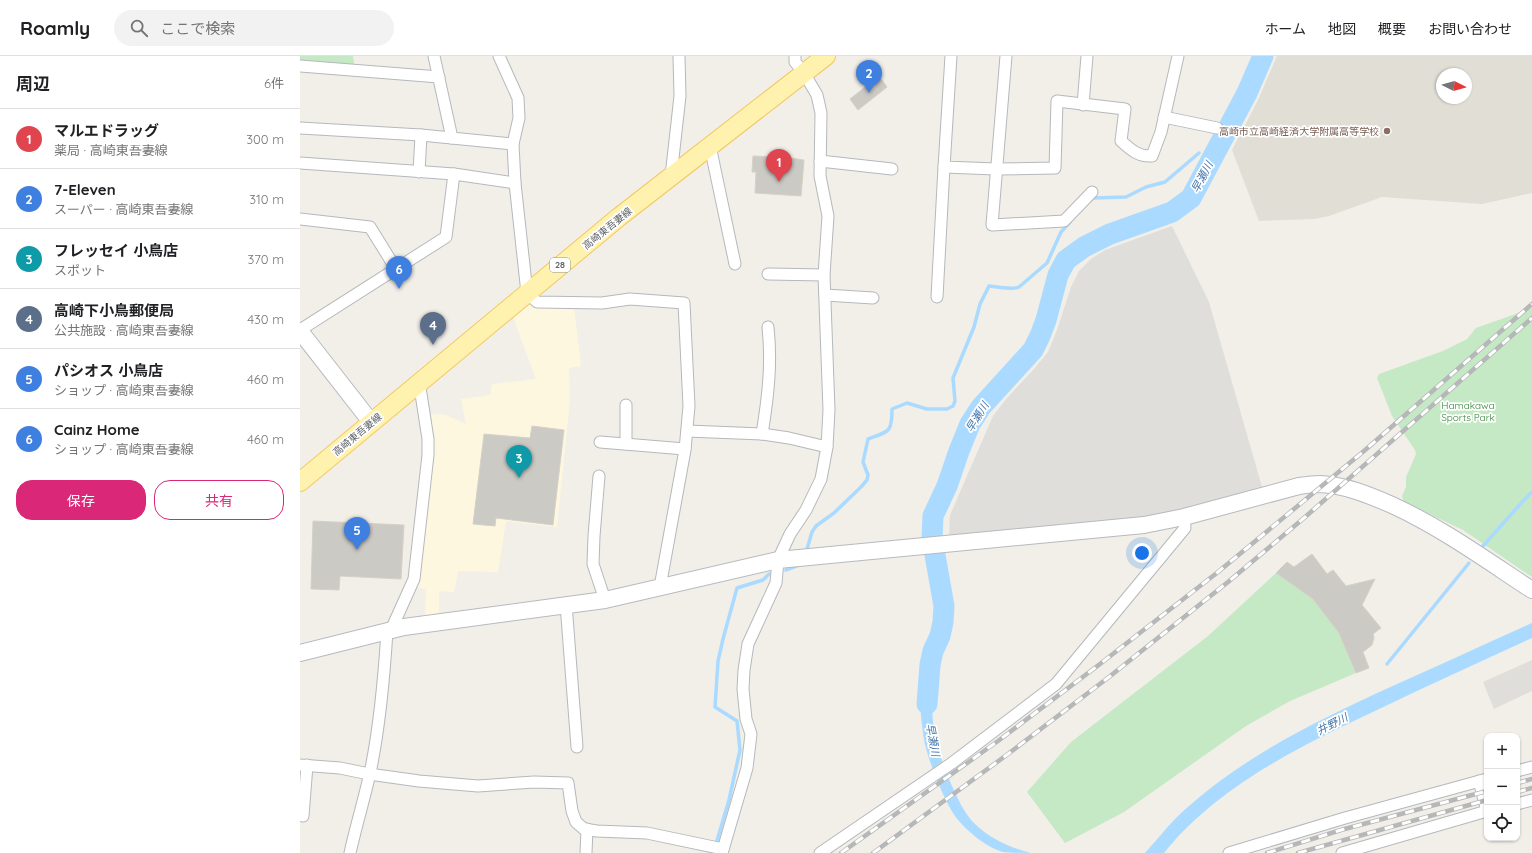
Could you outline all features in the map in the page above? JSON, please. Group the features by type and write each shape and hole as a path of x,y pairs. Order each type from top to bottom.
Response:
{"main road":[{"name":"高崎東吾妻線","path":"300,482 527,292 710,146 826,56"}],"street":[{"path":"434,56 452,138"},
{"path":"500,56 518,98 519,118 513,144 515,184 527,292 537,302 602,303 630,299 684,303 690,406 685,449 660,587"},
{"path":"672,176 680,96 679,56"},
{"path":"303,816 303,765 340,768 419,781 478,786 534,782 568,783 572,811 576,822 584,829 647,833 723,851 747,768 751,734 746,719 743,689 748,644 776,584 778,560 790,534 806,510 821,480 827,447 829,410 824,275 828,216 820,176 821,113 817,95 804,73 795,62 795,56"},
{"path":"937,297 951,56"},
{"path":"1006,56 992,225 1064,221 1092,192"},
{"path":"1083,105 1087,56"},
{"path":"944,167 996,169 1054,168 1057,101 1125,109 1121,140 1134,152 1145,156 1152,156 1164,117 1178,56"},
{"path":"300,66 439,77"},
{"path":"1164,117 1217,128"},
{"path":"300,126 421,135 513,144"},
{"path":"419,172 421,135"},
{"path":"710,146 735,264"},
{"path":"820,161 892,169"},
{"path":"300,163 454,174 515,184"},
{"path":"371,422 300,331 446,237 454,174"},
{"path":"300,219 370,227 396,269"},
{"path":"768,274 824,275"},
{"path":"825,295 873,298"},
{"path":"762,434 767,402 770,352 768,327"},
{"path":"350,853 356,823 370,774 384,684 389,630 414,579 428,455 428,439 420,381"},
{"path":"626,405 626,444"},
{"path":"687,431 762,434 789,438 827,447"},
{"path":"600,442 685,449"},
{"path":"599,476 593,564 605,600"},
{"path":"300,653 404,627 566,604 605,600 778,560 1144,526 1184,517 1299,486 1320,484 1345,488 1384,502 1424,521 1461,543 1532,590"},
{"path":"820,853 948,766 1056,684 1185,528 1184,517"},
{"path":"566,604 577,747"},
{"path":"1520,770 1532,766"},
{"path":"1229,853 1345,818 1483,780 1486,805"},
{"path":"1520,803 1532,800"},
{"path":"1342,853 1484,812"},
{"path":"586,853 587,829"}],"shaded area":[{"name":"高崎市立高崎経済大学附属高等学校","path":"1277,56 1532,56 1532,193 1482,204 1382,197 1329,216 1314,219 1259,221 1232,150 1258,100"},
{"path":"1172,226 1209,302 1262,487 1204,504 1135,520 949,537 950,515 993,416 1048,352 1071,287 1079,271 1091,259 1105,250"},
{"path":"532,303 574,306 581,366 569,368 570,399 557,527 506,521 498,572 458,571 454,592 439,591 439,614 425,618 426,589 415,587 433,445 431,414 446,415 466,424 461,399 490,395 492,384 536,379 513,317"},
{"path":"1532,660 1532,691 1494,709 1483,682"}],"green space":[{"path":"300,56 353,56 354,63 351,67 300,62"},
{"name":"Hamakawa Sports Park","path":"1532,308 1532,577 1463,530 1404,502 1402,496 1406,487 1406,477 1416,454 1415,450 1392,416 1377,378 1379,374 1443,351 1467,339 1476,328"},
{"path":"1276,573 1313,599 1339,633 1356,673 1290,701 1246,726 1124,812 1065,843 1027,792 1071,742 1208,636"}],"water":[{"name":"井野川","path":"1532,623 1532,638 1347,724 1289,754 1234,788 1185,829 1164,853 1145,853 1177,817 1200,797 1250,760 1276,744 1358,702"},
{"path":"920,672 933,676 932,706 937,745 946,772 964,810 970,819 980,829 993,838 1007,845 1030,853 1003,852 990,847 964,827 950,808 935,776 924,742 920,710"}],"building":[{"path":"879,76 887,87 858,110 850,99"},
{"path":"753,156 776,156 804,160 801,196 755,193 756,172 752,172"},
{"path":"532,426 564,430 553,525 496,518 495,526 473,524 484,434 530,438"},
{"path":"313,521 404,525 401,579 340,576 339,590 311,589"},
{"path":"1312,554 1327,574 1333,570 1346,586 1375,579 1362,605 1381,628 1373,634 1374,638 1372,645 1363,652 1369,668 1356,673 1339,633 1313,599 1276,573 1287,562 1294,567"}],"waterway":[{"name":"早瀬川","path":"927,704 930,665 933,651 940,636 944,606 932,538 933,516 947,486 970,424 981,407 1033,350 1046,320 1058,275 1066,260 1084,247 1110,234 1172,212 1191,198 1247,93 1263,56"},
{"name":"早瀬川","path":"1209,149 1216,152"},
{"path":"1091,200 1093,198 1126,197 1146,187 1165,182 1199,153"},
{"path":"807,549 812,532 816,526 834,513 867,480 868,475 863,462 868,439 888,430 891,422 892,409 907,403 927,409 947,409 953,406 955,401 953,378 974,327 980,304 989,286 1009,288 1019,287 1047,263 1061,232 1070,222"},
{"path":"1483,546 1532,492"},
{"path":"1387,664 1469,563"},
{"path":"786,570 799,565"},
{"path":"716,844 729,800 740,750 737,721 715,707 718,661 737,588 763,580 769,574"}],"railway":[{"path":"841,853 998,741 1218,572 1364,451 1532,304"},
{"path":"873,853 1008,754 1109,677 1228,582 1304,518 1532,318"},
{"path":"1520,782 1532,779"},
{"path":"1520,791 1532,788"},
{"path":"1267,853 1341,830 1484,792"},
{"path":"1298,853 1484,801"}],"place":[{"name":"7-Eleven","path":"869,93"},
{"name":"高崎市立高崎経済大学附属高等学校","path":"1387,131"},
{"name":"マルエドラッグ","path":"779,182"},
{"name":"Cainz Home","path":"399,289"},
{"name":"高崎下小鳥郵便局","path":"433,345"},
{"name":"フレッセイ 小鳥店","path":"519,478"},
{"name":"パシオス 小鳥店","path":"357,550"}]}
